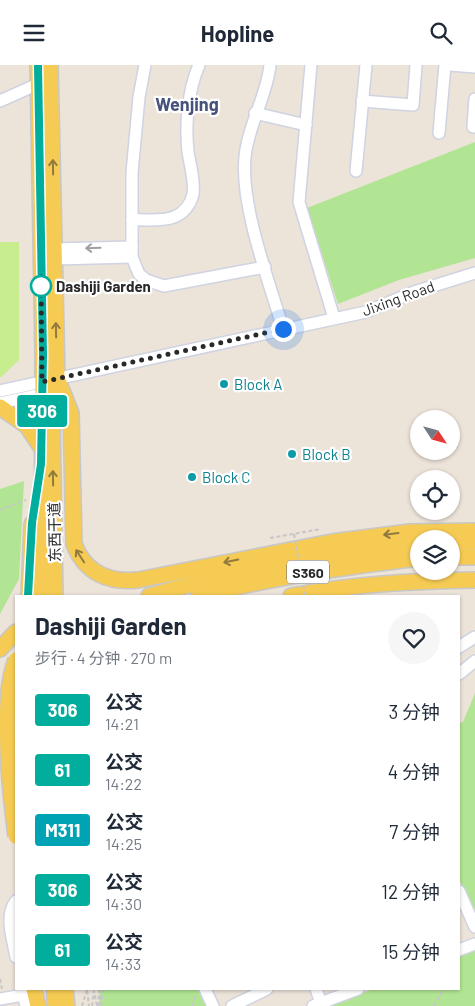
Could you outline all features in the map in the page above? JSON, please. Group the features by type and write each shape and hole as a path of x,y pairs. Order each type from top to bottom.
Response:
{"main road":[{"path":"38,65 47,385 71,413 74,544 88,567 106,578 138,580 332,542 410,532 474,539"},
{"path":"47,385 54,254 50,65"},
{"name":"东西干道","path":"42,595 41,456 47,385"},
{"name":"东西干道","path":"47,385 52,415 55,595"},
{"path":"0,407 17,416 28,425 37,437 41,456 32,523 28,595"},
{"path":"460,541 474,539"},
{"path":"460,545 474,539"},
{"path":"152,595 225,574 275,563 410,546"},
{"path":"460,557 475,557"},
{"name":"S360","path":"203,595 246,584 328,568 410,559"},
{"name":"S360","path":"299,595 475,580"},
{"path":"317,595 344,590"},
{"path":"0,649 15,633"},
{"path":"0,666 15,660"},
{"path":"15,662 5,682 2,715 15,827"},
{"path":"0,686 15,680"},
{"path":"0,733 15,745"},
{"path":"26,995 38,1006"}],"street":[{"path":"145,65 138,106 132,173 132,252 139,274 146,281 164,286 265,267"},
{"path":"132,220 175,217 184,211 190,202 193,192 188,149 188,116 193,84 199,65"},
{"path":"270,65 255,113 244,158 245,187 283,329"},
{"path":"311,65 299,202 334,318"},
{"path":"356,171 366,65"},
{"path":"362,101 413,105 416,65"},
{"path":"439,133 445,65"},
{"path":"450,65 475,67"},
{"path":"0,101 38,84"},
{"path":"473,127 475,99"},
{"path":"255,113 306,125"},
{"path":"54,254 132,252"},
{"name":"Jixing Road","path":"47,385 283,329 366,312 414,292 475,273"},
{"path":"0,391 47,385"},
{"path":"0,403 47,385"},
{"path":"460,646 475,637"},
{"path":"460,672 475,661"},
{"path":"460,893 475,927"},
{"path":"15,902 10,907 9,917 15,951"},
{"path":"460,950 475,944"},
{"path":"232,1006 265,990"},
{"path":"316,990 317,1004 355,990"},
{"path":"201,991 213,1006"},
{"path":"0,999 26,995"}],"path":[{"path":"0,510 26,500"},
{"path":"270,538 321,529"},
{"path":"294,534 305,595"},
{"path":"87,990 90,1006"},
{"path":"82,1006 87,990"},
{"path":"99,1006 103,990"},
{"path":"434,1006 442,990"},
{"path":"90,1006 94,991 99,1006"},
{"path":"192,1006 201,991"}],"green space":[{"path":"475,142 475,258 399,280 338,304 307,208"},
{"path":"0,242 19,242 19,360 0,378"},
{"path":"24,481 19,579 0,614 0,489"},
{"path":"475,693 475,915 460,881 460,723 463,722"},
{"path":"475,949 475,1006 328,1006 370,990 460,990 460,956"},
{"path":"100,990 200,990 207,1006 99,1006"}],"bus line":[{"name":"306","path":"28,595 32,523 41,464 42,413 43,354 38,65"}],"place":[{"name":"Dashiji Garden","path":"41,286"},
{"name":"Block A","path":"224,384"},
{"name":"Block B","path":"292,454"},
{"name":"Block C","path":"192,477"}],"district":[{"name":"Wenjing","path":"187,104"}],"route":[{"path":"41,286 41,277 42,382 283,329"}]}
